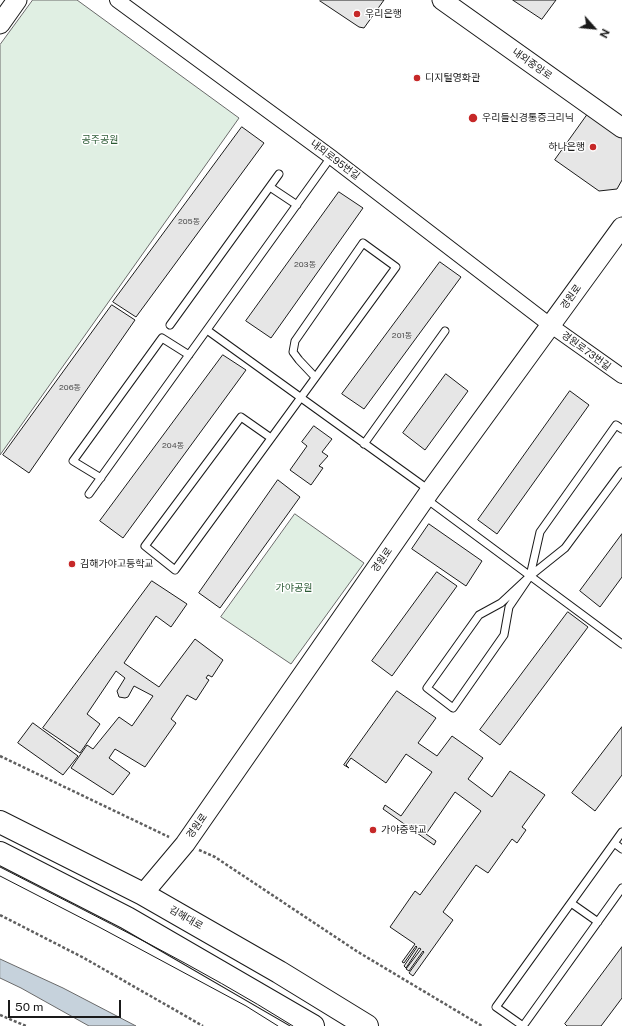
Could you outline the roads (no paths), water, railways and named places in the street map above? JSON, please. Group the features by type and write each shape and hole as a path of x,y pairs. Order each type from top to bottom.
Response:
{"main road":[{"name":"김해대로","path":"0,822 143,894 280,972 366,1026"},
{"path":"0,853 127,918 313,1026"}],"street":[{"path":"0,24 17,0"},
{"name":"내외로95번길","path":"117,0 331,157 550,325"},
{"name":"내외중앙로","path":"442,0 622,128"},
{"name":"경원로","path":"143,894 185,844 427,495 622,227"},
{"name":"경원로73번길","path":"550,325 622,376"}],"lane":[{"path":"89,494 331,157"},
{"path":"170,325 279,174"},
{"path":"270,187 297,205"},
{"path":"271,438 241,417 145,546 175,570 396,267 363,243 295,340 293,352 315,377"},
{"path":"206,330 364,444 530,576 622,644"},
{"path":"364,444 445,331"},
{"path":"101,478 73,461 162,338 189,355"},
{"path":"622,429 616,425 540,532 530,576 509,607 504,635 453,708 427,688 480,615 501,603 530,576 565,548 622,471"},
{"path":"622,832 496,1007 523,1026 622,888"},
{"path":"614,843 622,849"},
{"path":"571,903 598,922"}],"tram line":[{"path":"0,867 185,963 293,1026"},
{"path":"0,876 246,1006 278,1026"}],"place":[{"name":"우리은행","path":"357,14"},
{"name":"디지털영화관","path":"417,78"},
{"name":"우리들신경통증크리닉","path":"473,118"},
{"name":"하나은행","path":"593,147"},
{"name":"김해가야고등학교","path":"72,564"},
{"name":"가야중학교","path":"373,830"}],"park label":[{"name":"공주공원","path":"100,140"},
{"name":"가야공원","path":"294,588"}]}
